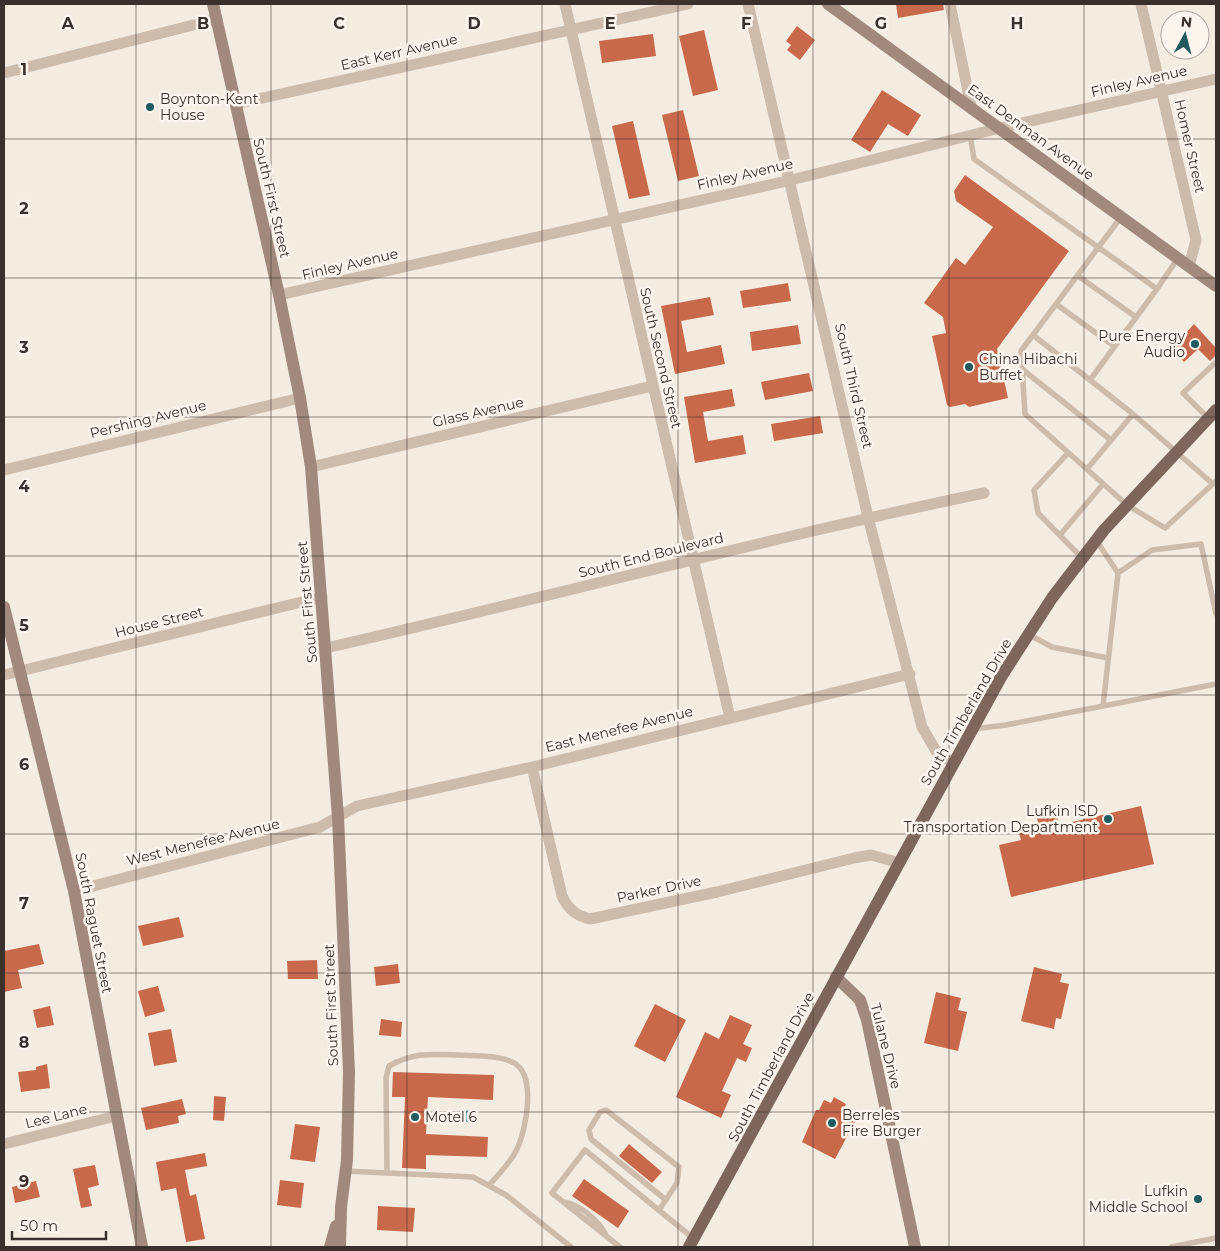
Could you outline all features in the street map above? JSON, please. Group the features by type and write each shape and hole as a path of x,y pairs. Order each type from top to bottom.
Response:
{"main road":[{"name":"South Timberland Drive","path":"691,1243 953,763 1001,677 1028,634 1052,598 1096,540 1212,414"}],"street":[{"name":"South First Street","path":"213,4 279,295 300,398 310,467 322,597 338,817 349,1072 346,1170 341,1207 340,1247"},
{"name":"South Second Street","path":"565,4 613,219 730,718"},
{"name":"East Kerr Avenue","path":"235,104 688,4"},
{"name":"South Third Street","path":"748,4 791,180 868,517 910,674 922,727 936,751 953,763"},
{"name":"East Denman Avenue","path":"828,4 971,106 1216,286"},
{"path":"950,4 971,106"},
{"name":"Homer Street","path":"1141,4 1196,240 1189,266"},
{"path":"4,73 217,19"},
{"name":"Finley Avenue","path":"279,295 791,180 970,135 1216,79"},
{"name":"Glass Avenue","path":"310,467 652,386"},
{"name":"Pershing Avenue","path":"4,470 300,398"},
{"name":"South End Boulevard","path":"326,648 868,517 984,493"},
{"name":"House Street","path":"4,675 322,597"},
{"name":"South Raguet Street","path":"4,608 74,891 142,1247"},
{"name":"East Menefee Avenue","path":"338,817 357,806 532,766 910,674"},
{"name":"Parker Drive","path":"532,766 562,896 569,909 579,916 590,919 717,892 854,858 871,855 900,863"},
{"name":"West Menefee Avenue","path":"74,891 320,827 338,817"},
{"name":"Tulane Drive","path":"836,977 860,1000 867,1020 915,1247"},
{"name":"Lee Lane","path":"4,1144 116,1116"},
{"name":"South First Street","path":"330,1247 341,1207"}],"lane":[{"path":"970,135 974,159 1157,289"},
{"path":"1033,335 1215,482 1165,528 1127,505 1025,414 1021,351 1121,217"},
{"path":"1090,380 1178,258"},
{"path":"1078,276 1136,317"},
{"path":"1056,304 1114,346"},
{"path":"1212,414 1182,393 1216,362"},
{"path":"1022,369 1111,440"},
{"path":"1086,469 1133,414"},
{"path":"1068,453 1034,490 1038,513 1082,558"},
{"path":"1060,535 1103,484"},
{"path":"1096,540 1118,573 1103,706"},
{"path":"1118,573 1152,550 1201,544 1216,614"},
{"path":"1028,634 1052,647 1108,658"},
{"path":"972,730 1216,684"},
{"path":"387,1172 386,1078 389,1066 399,1060 420,1054 484,1056 514,1062 524,1074 528,1090 525,1124 516,1152 490,1184"},
{"path":"659,1210 678,1183 679,1167 606,1110 600,1112 589,1130 591,1139 666,1200"},
{"path":"620,1247 552,1193 585,1150 659,1210 691,1243"},
{"path":"346,1170 473,1177 490,1184 571,1247"},
{"path":"1172,1247 1216,1238"}],"water":[{"path":"460,1110 477,1111 477,1122 460,1122"}],"building":[{"path":"896,4 943,4 944,10 898,18"},
{"path":"797,26 815,40 800,60 787,50 791,45 786,41"},
{"path":"704,30 718,90 693,96 679,36"},
{"path":"653,34 656,56 602,63 599,41"},
{"path":"882,90 921,115 908,136 888,124 870,152 851,140"},
{"path":"683,110 699,176 678,181 662,115"},
{"path":"633,121 650,195 629,199 612,126"},
{"path":"965,175 1069,251 997,349 1008,398 969,407 965,404 950,407 947,405 932,336 946,333 943,317 924,303 956,258 965,265 993,227 956,201 954,191"},
{"path":"788,283 791,301 743,308 740,291"},
{"path":"710,297 714,315 681,321 687,352 721,345 725,364 675,374 661,306"},
{"name":"Pure Energy Audio","path":"1194,324 1216,348 1216,355 1210,361 1198,349 1184,362 1173,350 1186,337 1185,334"},
{"path":"798,325 801,344 752,351 750,332"},
{"path":"809,373 813,391 765,400 761,382"},
{"path":"732,389 735,406 703,412 708,441 743,435 746,454 695,463 684,397"},
{"path":"820,416 823,433 774,441 771,424"},
{"path":"1141,806 1154,864 1011,897 999,845 1021,840 1019,833 1039,828 1036,813 1055,808 1059,825"},
{"path":"179,917 184,937 143,946 138,926"},
{"path":"39,944 44,964 18,970 22,988 4,992 4,951"},
{"path":"317,960 318,979 288,979 287,961"},
{"path":"398,964 400,983 376,986 374,967"},
{"path":"1034,967 1062,974 1060,982 1069,984 1061,1019 1056,1018 1054,1029 1021,1021"},
{"path":"158,986 165,1011 145,1017 138,991"},
{"path":"936,992 961,998 958,1010 967,1012 958,1051 924,1043"},
{"path":"655,1004 686,1020 665,1062 634,1046"},
{"path":"50,1006 54,1025 37,1028 33,1010"},
{"path":"730,1015 752,1025 743,1044 752,1048 746,1062 737,1058 722,1091 731,1095 721,1118 676,1097 705,1032 719,1039"},
{"path":"381,1019 402,1022 401,1037 379,1035"},
{"path":"171,1029 177,1062 154,1066 148,1033"},
{"path":"47,1064 50,1088 21,1092 18,1072 36,1070 36,1067"},
{"name":"Motel 6","path":"393,1072 494,1075 493,1100 428,1097 426,1134 488,1137 487,1157 426,1155 426,1169 402,1168 405,1097 392,1097"},
{"path":"214,1096 226,1097 224,1121 213,1120"},
{"name":"Berreles Fire Burger","path":"834,1097 846,1104 843,1110 857,1118 835,1159 802,1142 816,1110 819,1110 824,1100 831,1103"},
{"path":"182,1099 186,1114 178,1116 179,1123 146,1130 141,1108"},
{"path":"295,1124 320,1127 315,1162 290,1159"},
{"path":"629,1144 662,1172 652,1183 619,1156"},
{"path":"205,1153 207,1166 185,1170 190,1196 196,1194 205,1239 186,1242 176,1188 161,1191 156,1162"},
{"path":"95,1165 99,1185 88,1188 92,1206 81,1208 73,1169"},
{"path":"584,1179 629,1211 618,1228 572,1196"},
{"path":"280,1180 304,1183 301,1208 277,1205"},
{"path":"36,1181 40,1197 15,1203 12,1187"},
{"path":"378,1206 415,1208 413,1232 377,1230"}],"place":[{"name":"Boynton-Kent House","path":"150,107"},
{"name":"Pure Energy Audio","path":"1195,344"},
{"name":"China Hibachi Buffet","path":"969,367"},
{"name":"Lufkin ISD Transportation Department","path":"1108,819"},
{"name":"Motel 6","path":"415,1117"},
{"name":"Berreles Fire Burger","path":"832,1123"},
{"name":"Lufkin Middle School","path":"1198,1199"}]}
